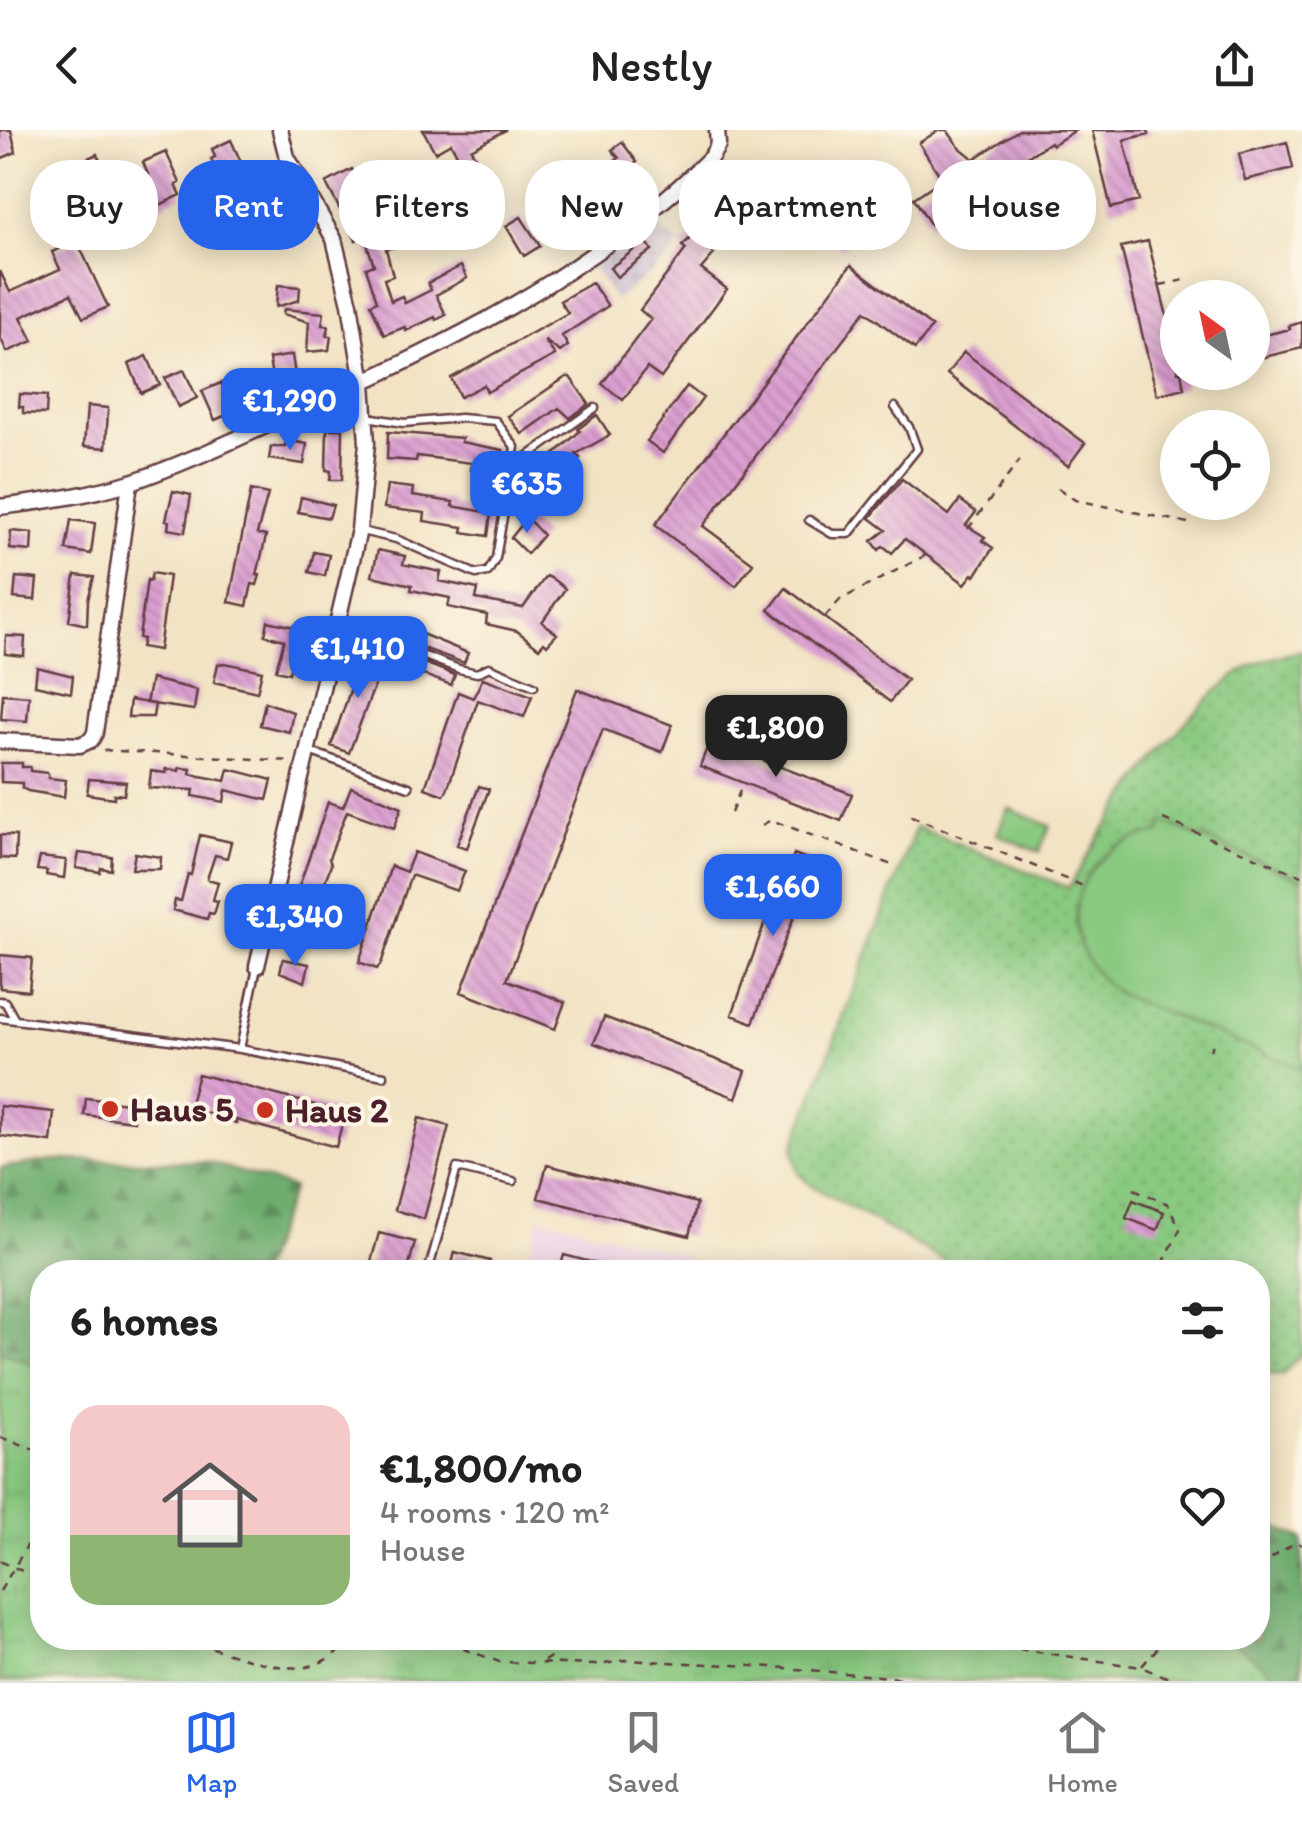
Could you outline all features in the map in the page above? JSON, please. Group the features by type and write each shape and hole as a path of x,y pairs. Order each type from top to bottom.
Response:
{"street":[{"path":"257,966 360,530 366,482 364,383 350,304 334,239 292,168 280,130"},
{"path":"0,507 130,482 364,383 464,334 550,282 644,216 695,173 717,138"},
{"path":"0,741 80,744 95,733 130,482"}],"lane":[{"path":"809,520 832,534 849,534 917,449 909,427 895,407"},
{"path":"512,468 595,408"},
{"path":"360,530 396,539 476,574 488,572 496,558 515,448 496,421 460,418 404,423 366,417"},
{"path":"338,624 459,669 476,673 488,666 534,686"},
{"path":"306,758 410,787"},
{"path":"240,1049 257,966"},
{"path":"0,1001 14,1019"},
{"path":"0,1018 240,1049 384,1076"},
{"path":"431,1260 457,1168 513,1181"}],"path":[{"path":"968,529 1020,460"},
{"path":"1058,488 1075,500 1188,523"},
{"path":"825,617 840,600 926,554"},
{"path":"90,740 101,750 306,758"},
{"path":"731,813 743,783"},
{"path":"911,816 1083,886"},
{"path":"1163,819 1302,876"},
{"path":"762,825 771,820 816,837"},
{"path":"823,839 892,865"},
{"path":"1134,1189 1168,1204 1180,1229 1165,1260"},
{"path":"0,1437 30,1448"},
{"path":"0,1591 30,1541"},
{"path":"1270,1559 1296,1542 1302,1545"},
{"path":"0,1561 30,1575"},
{"path":"225,1650 279,1665 308,1667 340,1650"},
{"path":"466,1650 500,1662 600,1665 625,1660 936,1681"},
{"path":"541,1663 561,1650"},
{"path":"1023,1650 1142,1668 1176,1681"},
{"path":"1142,1668 1156,1650"}],"shaded area":[{"path":"659,227 679,242 666,261 615,300 593,267 617,250 659,250"},
{"path":"540,1217 688,1256 687,1260 527,1260"}],"green space":[{"path":"1302,651 1302,1353 1282,1375 1270,1374 1270,1260 943,1260 811,1185 798,1173 793,1148 916,827 1069,888 1125,799 1174,736 1225,684 1268,659"},
{"path":"1008,808 1050,826 1039,852 997,834"},
{"path":"1163,822 1302,879 1302,1069 1119,994 1096,973 1082,949 1076,924 1078,899 1088,876 1105,856 1128,842 1159,833"},
{"path":"53,1160 208,1162 293,1188 265,1260 30,1260 30,1650 1270,1650 1270,1524 1302,1539 1302,1681 0,1681 0,1168"},
{"path":"0,1351 30,1362 30,1650 1243,1650 1273,1673 1275,1681 0,1681"}],"building":[{"path":"0,130 11,130 16,152 0,159"},
{"path":"423,130 506,130 471,149 477,160 460,160 451,143 435,152"},
{"path":"939,130 947,130 974,159 1019,130 1076,130 1023,160 932,160 932,163 919,143"},
{"path":"1092,130 1148,130 1149,134 1124,140 1139,201 1111,208"},
{"path":"231,140 240,160 211,160 215,157 212,149"},
{"path":"622,142 636,160 616,160 619,158 612,150"},
{"path":"1287,142 1293,168 1245,180 1239,154"},
{"path":"166,152 178,179 178,196 160,205 158,160 148,160"},
{"path":"339,176 339,208 326,183"},
{"path":"932,186 932,223 930,224 914,198"},
{"path":"521,217 525,223 525,250 534,250 524,256 506,226"},
{"path":"1148,241 1160,289 1160,390 1176,390 1157,395 1121,247"},
{"path":"81,250 108,307 83,318 71,294 21,317 33,341 7,352 0,337 0,271 10,292 60,269 52,252"},
{"path":"369,250 386,250 393,276 384,279 391,301 402,296 405,303 431,290 428,283 461,266 467,278 436,295 446,315 384,335 371,304 377,301 366,268 374,265"},
{"path":"634,250 652,250 617,277 610,268"},
{"path":"685,250 709,250 714,254 701,269 727,289 661,378 647,368 623,400 602,384 651,319 640,310"},
{"path":"851,265 932,327 915,349 865,311 703,526 753,563 736,586 655,525"},
{"path":"592,283 608,306 562,336 568,346 560,352 544,340 555,355 487,392 484,385 460,397 451,378 568,313 560,301"},
{"path":"278,285 300,287 299,300 276,307"},
{"path":"284,309 324,313 322,325 329,326 327,336 331,336 329,350 307,352 309,322 283,314"},
{"path":"1302,322 1302,348 1270,356 1270,334 1290,329 1289,326"},
{"path":"964,352 1085,443 1068,466 947,374"},
{"path":"292,355 295,375 272,378 269,359"},
{"path":"147,356 160,385 141,393 129,364"},
{"path":"184,370 197,398 178,407 165,378"},
{"path":"570,377 589,404 570,418 559,408 522,434 508,416"},
{"path":"221,383 233,412 215,420 202,391"},
{"path":"687,386 703,398 663,453 647,441"},
{"path":"20,394 47,396 46,414 23,413 23,407 19,407"},
{"path":"87,406 108,408 106,448 84,446"},
{"path":"597,415 610,435 576,454 580,458 550,485 555,490 538,510 523,493 550,464 547,461"},
{"path":"327,429 343,429 342,480 330,480 331,471 326,470"},
{"path":"388,432 462,438 461,442 503,450 498,475 471,470 472,463 417,456 416,461 387,459"},
{"path":"286,440 307,444 304,464 269,459 271,447 285,447"},
{"path":"902,479 949,515 960,500 976,512 966,525 985,537 982,540 993,548 965,584 905,539 892,553 883,546 879,550 872,541 886,530 870,518"},
{"path":"387,485 413,488 412,496 491,513 488,536 462,532 463,527 424,521 425,513 384,508"},
{"path":"251,490 268,494 257,534 266,536 260,575 257,585 252,584 247,606 229,602"},
{"path":"173,491 191,495 185,532 168,529 166,520"},
{"path":"301,497 333,505 329,518 298,512"},
{"path":"527,518 543,535 527,554 511,538"},
{"path":"71,520 95,523 91,554 66,550"},
{"path":"11,531 32,533 31,551 10,549"},
{"path":"378,550 405,556 403,564 441,572 439,581 478,589 476,599 523,608 546,576 565,589 542,622 557,634 539,648 517,631 486,624 487,615 448,607 450,598 372,576"},
{"path":"314,552 329,555 325,576 309,572"},
{"path":"152,573 169,576 159,650 141,647 143,639 139,638 147,580 150,581"},
{"path":"75,575 94,577 87,625 69,621"},
{"path":"16,577 37,579 35,600 14,598"},
{"path":"786,588 907,680 890,702 769,610"},
{"path":"268,621 299,628 289,673 276,670 284,640 265,635"},
{"path":"417,632 468,653 464,663 412,644"},
{"path":"6,636 25,637 24,656 5,654"},
{"path":"364,650 385,658 349,753 331,746"},
{"path":"406,656 455,675 451,685 402,667"},
{"path":"218,664 262,671 257,692 214,682"},
{"path":"37,667 73,676 71,693 35,685"},
{"path":"483,678 532,696 524,717 478,700 444,795 425,788 458,692 473,698"},
{"path":"151,679 197,690 194,710 146,703"},
{"path":"577,689 672,725 662,752 603,729 507,980 565,1002 555,1029 461,992"},
{"path":"3,694 29,696 27,721 1,719"},
{"path":"130,700 155,704 153,717 128,717"},
{"path":"265,702 293,712 289,732 260,725"},
{"path":"710,740 852,794 841,821 700,766"},
{"path":"1,763 22,763 30,771 48,773 48,778 66,780 64,797 28,791 22,783 1,782"},
{"path":"179,768 226,781 229,769 272,780 267,800 226,790 224,802 193,796 194,790 149,788 151,771 166,773 166,769"},
{"path":"89,779 126,782 124,795 114,794 114,798 87,794"},
{"path":"479,786 489,789 467,848 457,845"},
{"path":"351,787 402,807 394,828 347,811 318,900 314,905 295,898 328,802 343,807"},
{"path":"0,835 16,836 15,859 0,858"},
{"path":"200,835 231,842 227,858 215,855 207,879 218,882 213,900 218,901 214,914 209,913 207,919 173,910 175,900 181,901 188,874 191,875"},
{"path":"414,852 465,871 457,891 411,875 381,964 377,969 359,962 391,866 406,872"},
{"path":"79,853 112,857 111,870 76,868"},
{"path":"135,853 161,857 160,869 132,869"},
{"path":"794,854 815,862 753,1023 732,1015 768,913 771,914"},
{"path":"40,857 66,860 64,878 37,870"},
{"path":"0,955 32,958 29,991 0,988"},
{"path":"283,959 309,964 305,982 280,972"},
{"path":"604,1017 746,1071 736,1098 594,1043"},
{"name":"Haus 2","path":"198,1074 345,1113 336,1147 236,1123 189,1107"},
{"name":"Haus 5","path":"86,1098 136,1104 134,1121 84,1115"},
{"path":"0,1106 54,1112 51,1142 0,1136"},
{"path":"419,1118 449,1126 424,1219 395,1210"},
{"path":"547,1165 697,1203 689,1236 538,1198"},
{"path":"1133,1200 1164,1212 1157,1230 1126,1218"},
{"path":"379,1233 415,1242 410,1260 371,1260"},
{"path":"455,1252 486,1260 453,1260"}],"place":[{"name":"Haus 5","path":"110,1109"},
{"name":"Haus 2","path":"265,1110"}]}
